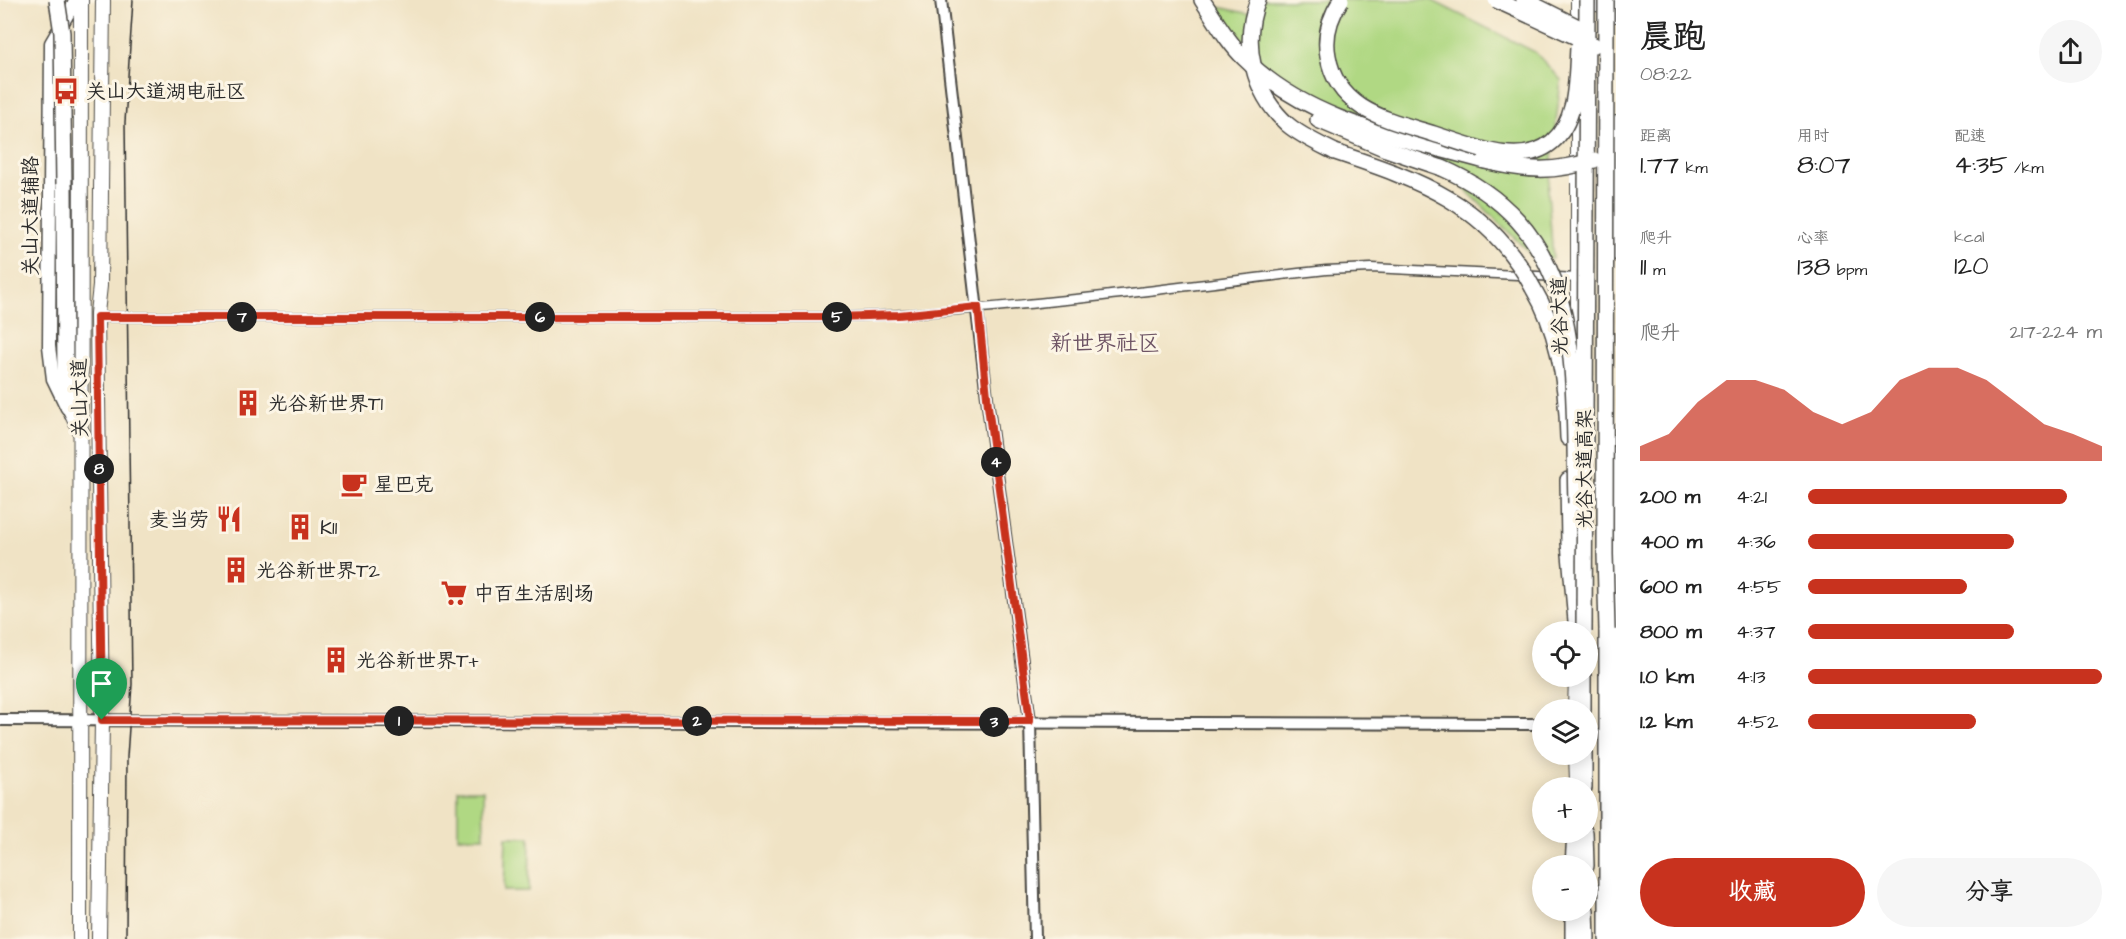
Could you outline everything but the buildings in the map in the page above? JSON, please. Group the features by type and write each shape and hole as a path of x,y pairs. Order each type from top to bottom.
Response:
{"highway":[{"path":"57,0 63,33 65,384 69,406 81,432"},
{"path":"1202,0 1243,58 1268,87 1308,115 1336,129 1442,168 1475,183 1504,204 1538,244 1558,289 1569,343 1580,621"},
{"path":"1258,0 1251,29 1252,65 1265,97 1288,125 1318,143 1419,181 1466,207 1504,244 1541,301 1555,343 1568,426 1569,543 1579,621"},
{"path":"1341,0 1327,31 1327,51 1330,69 1337,83 1358,106 1377,116 1494,152 1518,154 1538,150 1551,143 1563,129 1571,110 1578,0 1616,21"},
{"path":"1496,0 1616,54"},
{"path":"1524,0 1616,46"},
{"name":"光谷大道高架","path":"1580,621 1587,0"},
{"name":"光谷大道高架","path":"1606,0 1607,939"},
{"path":"1243,58 1268,81 1299,100 1340,119 1485,162 1509,167 1555,171 1594,160 1616,150"},
{"path":"1605,438 1616,302"},
{"path":"1607,630 1616,572"},
{"path":"1575,921 1579,938"},
{"path":"1579,938 1582,921"}],"main road":[{"name":"关山大道辅路","path":"76,0 51,43 49,346 59,393 81,432"},
{"name":"关山大道","path":"80,939 81,0"},
{"name":"关山大道","path":"99,939 102,720 97,317 103,0"},
{"path":"104,19 108,0"},
{"path":"1505,0 1578,33 1616,54"},
{"name":"光谷大道","path":"1578,0 1580,621"},
{"path":"1592,0 1616,15"},
{"path":"1616,0 1616,6"},
{"path":"1616,123 1610,343 1615,614 1616,939"}],"street":[{"path":"941,0 988,406 1030,721 1035,939"},
{"path":"97,317 835,317 899,315 1326,270 1371,268 1578,278"},
{"path":"0,720 1532,724"}],"green space":[{"path":"1252,0 1431,0 1535,52 1561,80 1548,192 1553,259 1535,258 1460,184 1379,119 1316,95 1263,65 1214,6 1250,14"},
{"path":"458,790 483,790 484,837 458,837"},
{"path":"506,837 530,837 529,891 504,891"}],"tram line":[{"path":"126,939 127,757 132,684 125,122 133,0"}],"place":[{"name":"关山大道湖电社区","path":"66,91"},
{"name":"光谷新世界T1","path":"248,403"},
{"name":"星巴克","path":"354,484"},
{"name":"麦当劳","path":"229,519"},
{"name":"K11","path":"300,527"},
{"name":"光谷新世界T2","path":"236,570"},
{"name":"中百生活剧场","path":"454,593"},
{"name":"光谷新世界T+","path":"336,660"}],"district":[{"name":"新世界社区","path":"1105,342"}],"route":[{"path":"978,307 988,406 1030,721 102,720 97,317 835,317 899,315 978,307"}]}
